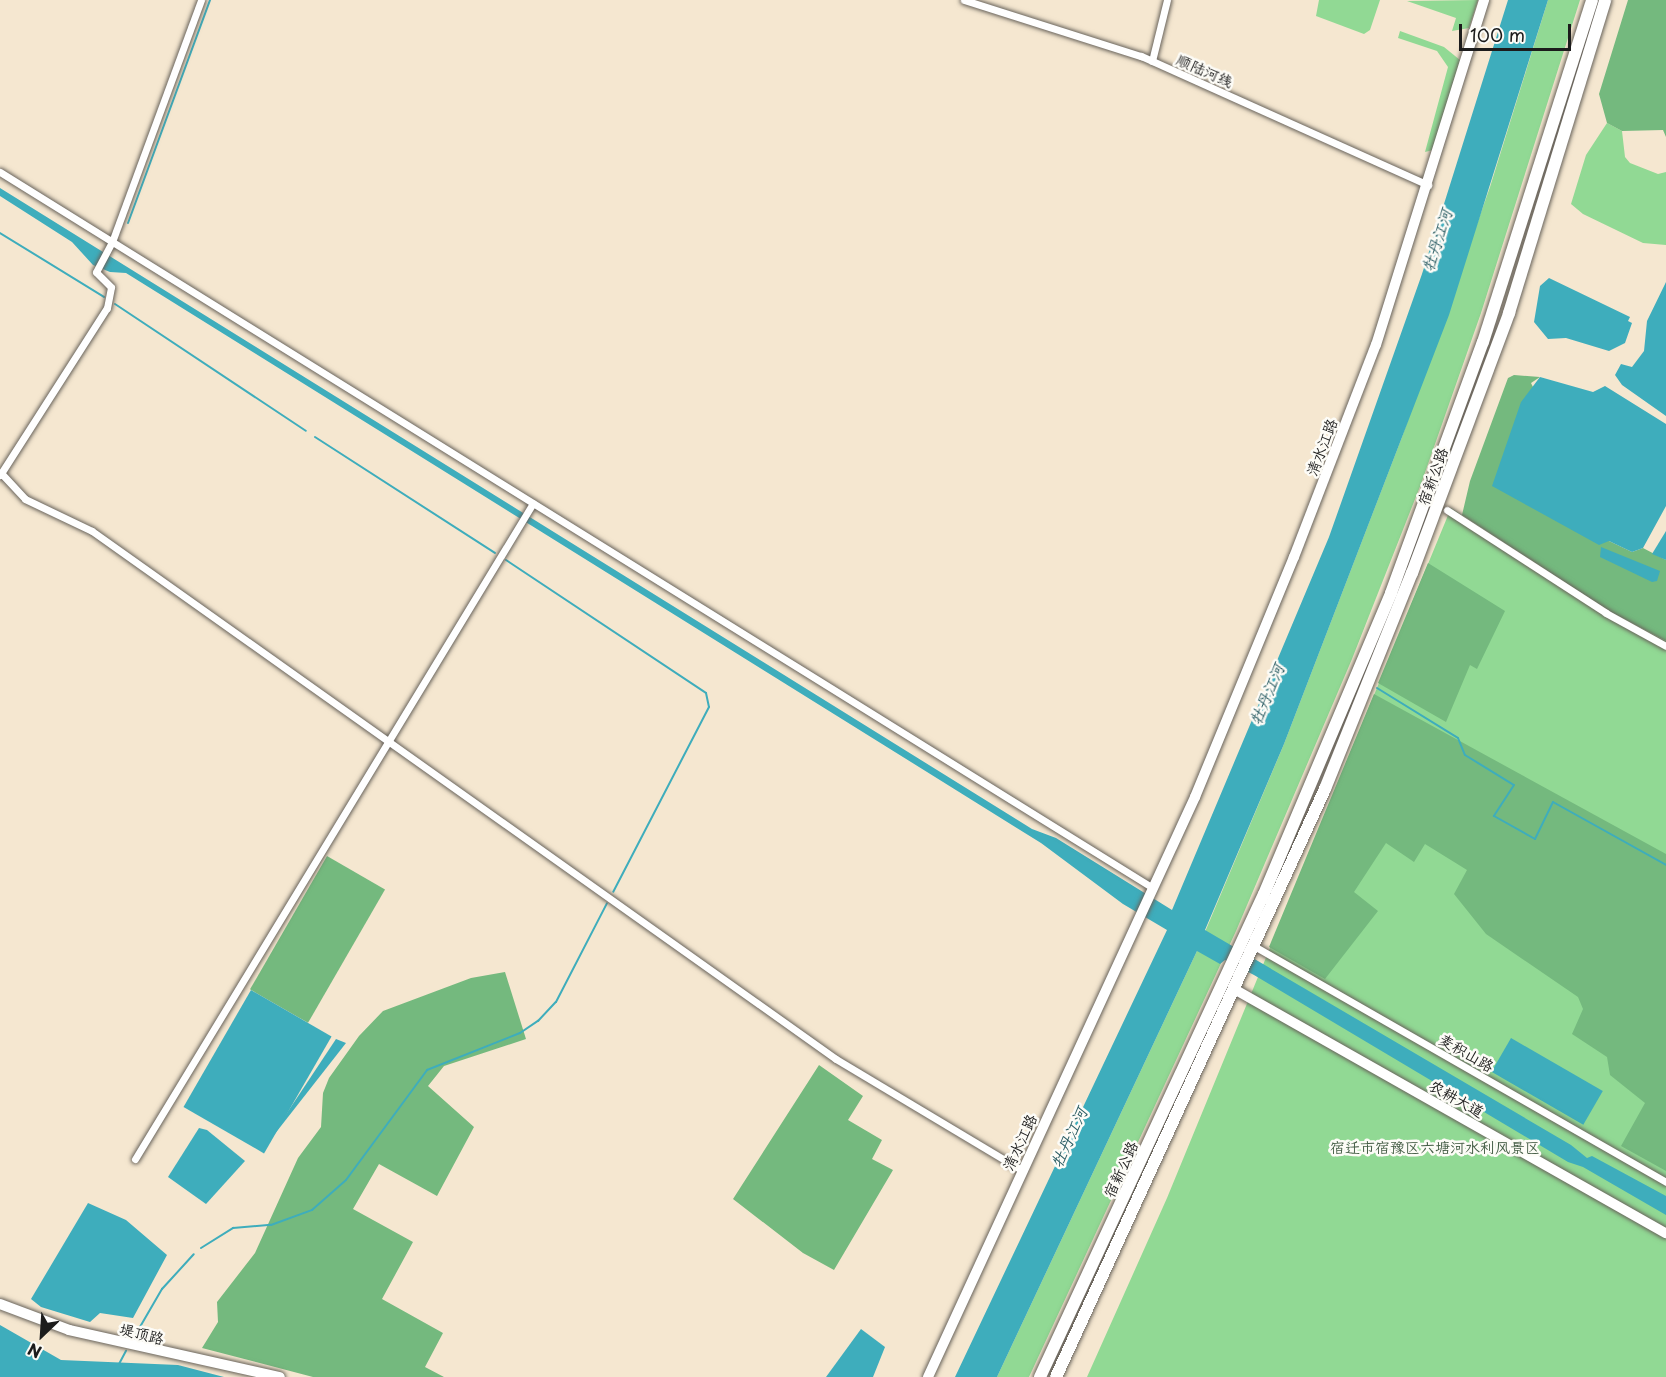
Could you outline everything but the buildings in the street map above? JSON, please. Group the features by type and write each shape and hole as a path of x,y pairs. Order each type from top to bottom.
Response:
{"highway":[{"name":"宿新公路","path":"1056,1377 1236,985 1249,947 1395,582 1483,342 1592,0"},
{"name":"宿新公路","path":"1040,1377 1227,975 1249,947 1325,789 1413,573 1509,313 1605,0"}],"street":[{"path":"201,0 112,242 96,272 111,287 107,308 0,474 25,500 92,531 391,740 836,1059 1023,1171"},
{"name":"顺陆河线","path":"964,0 1152,61 1428,185"},
{"path":"1152,61 1167,0"},
{"name":"清水江路","path":"928,1377 1152,890 1302,537 1376,345 1428,185 1484,0"},
{"path":"0,172 531,506 1152,890"},
{"path":"135,1159 531,506"},
{"path":"1447,510 1606,614 1666,646"},
{"name":"麦积山路","path":"1249,947 1666,1182"},
{"name":"农耕大道","path":"1236,985 1666,1233"},
{"name":"堤顶路","path":"0,1305 69,1330 280,1377"}],"green space":[{"path":"1319,0 1380,0 1370,30 1364,34 1316,16"},
{"path":"1478,0 1469,28 1452,31 1456,18 1407,1"},
{"path":"1548,0 1580,0 1481,313 1421,484 1352,659 1236,931 1029,1377 997,1377 1197,951 1284,744 1402,437 1490,187"},
{"path":"1628,0 1666,0 1666,137 1663,130 1622,131 1607,123 1599,94"},
{"path":"1400,31 1444,47 1460,60 1433,150 1425,152 1448,67 1437,51 1398,38"},
{"path":"1607,123 1622,131 1625,157 1630,163 1658,174 1666,172 1666,245 1643,243 1583,214 1571,204 1586,155"},
{"path":"1514,375 1540,377 1531,383 1609,541 1632,552 1643,548 1666,560 1666,641 1607,610 1462,515 1470,481 1508,378"},
{"name":"宿迁市宿豫区六塘河水利风景区","path":"1451,508 1607,610 1666,641 1666,1377 1087,1377 1167,1198"},
{"path":"1428,563 1505,611 1477,669 1470,665 1446,722 1378,683"},
{"path":"1374,694 1666,854 1666,1171 1621,1146 1645,1103 1610,1075 1607,1057 1572,1034 1583,1009 1578,997 1486,934 1454,894 1467,870 1425,844 1414,862 1386,843 1354,892 1378,911 1325,979 1269,947"},
{"path":"327,856 385,890 308,1023 250,989"},
{"path":"505,972 526,1039 444,1066 428,1086 474,1127 437,1196 379,1164 353,1209 413,1242 382,1299 443,1333 425,1367 444,1377 313,1377 202,1348 218,1322 217,1302 255,1253 298,1158 321,1127 323,1093 329,1078 359,1036 383,1011 471,978"},
{"path":"819,1065 863,1096 848,1120 882,1140 872,1159 893,1170 834,1270 803,1253 733,1199"}],"water":[{"name":"牡丹江河","path":"1508,0 1548,0 1449,315 1284,744 1205,930 1571,1145 1587,1158 1592,1156 1666,1196 1666,1215 1583,1167 1568,1162 1254,975 1225,960 1220,964 1197,951 997,1377 955,1377 1167,930 1123,904 1041,843 126,273 110,272 93,265 72,242 0,196 0,188 1032,829 1056,838 1172,910 1329,537 1422,274"},
{"path":"1549,278 1630,317 1628,321 1632,323 1625,343 1609,351 1566,338 1548,339 1534,322 1540,286"},
{"path":"1666,282 1666,416 1622,385 1615,375 1621,364 1632,367 1644,351 1647,321"},
{"path":"1540,377 1593,392 1605,386 1666,424 1666,506 1643,548 1632,552 1609,541 1599,545 1492,486 1521,402"},
{"path":"1666,531 1666,560 1652,554"},
{"path":"1601,547 1660,571 1657,581 1652,582 1600,557"},
{"path":"251,990 332,1036 264,1153 184,1107"},
{"path":"1511,1038 1603,1091 1583,1125 1492,1072"},
{"path":"336,1039 346,1043 263,1149"},
{"path":"199,1128 207,1130 245,1161 206,1204 168,1177"},
{"path":"88,1203 126,1220 167,1255 133,1318 100,1313 90,1322 41,1307 31,1299"},
{"path":"0,1325 61,1360 178,1365 224,1377 0,1377"},
{"path":"861,1329 885,1347 873,1377 826,1377"}],"waterway":[{"path":"128,223 210,0"},
{"path":"0,233 104,297"},
{"path":"115,304 306,431"},
{"path":"315,437 495,553"},
{"path":"506,560 706,693 709,707 613,892"},
{"path":"1377,688 1458,738 1465,755 1514,785 1494,816 1535,839 1553,802 1666,865"},
{"path":"201,1248 233,1228 271,1225 312,1210 346,1180 427,1070 520,1033 538,1021 556,1002 607,903"},
{"path":"133,1339 162,1289 194,1254"},
{"path":"119,1364 126,1351"}]}
